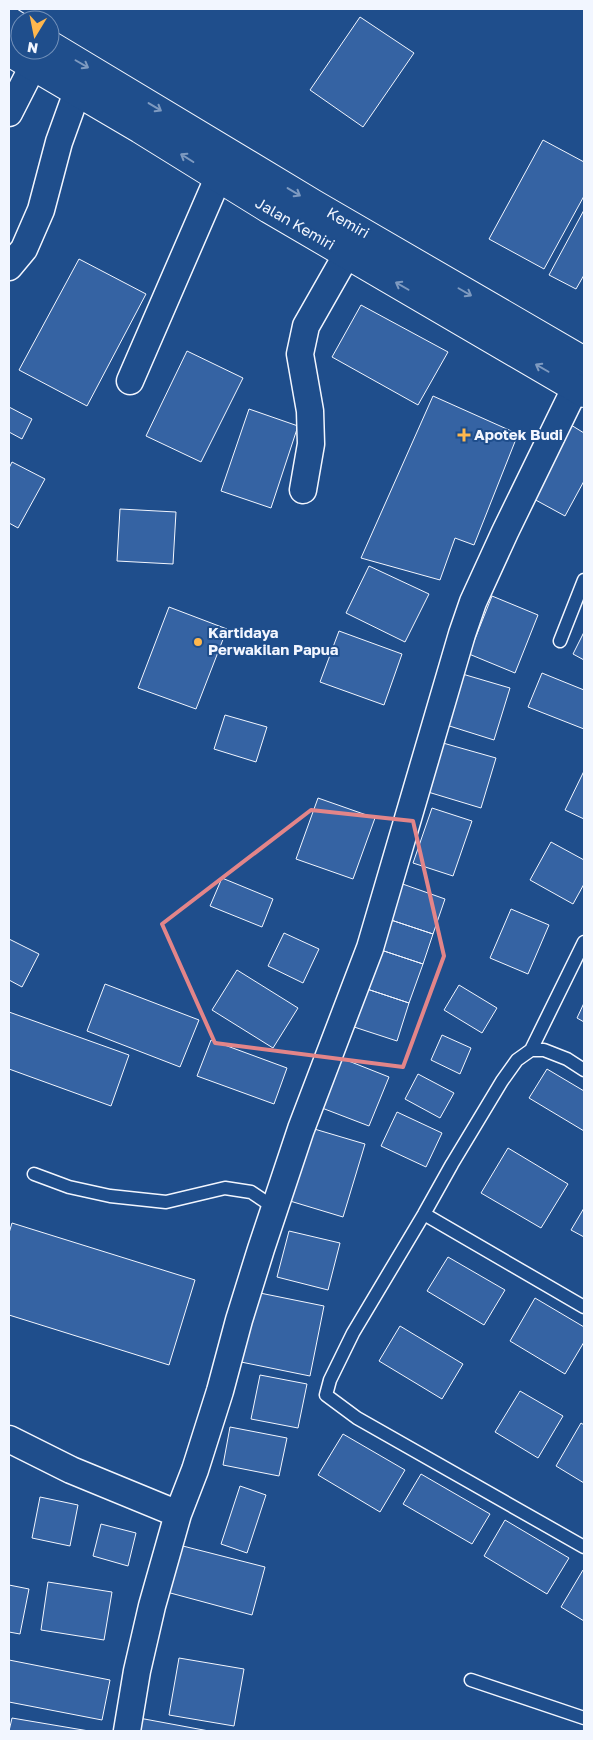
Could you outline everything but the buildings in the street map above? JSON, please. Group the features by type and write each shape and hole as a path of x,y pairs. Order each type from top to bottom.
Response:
{"highway":[{"path":"60,51 114,82 100,106"},
{"name":"Jalan Kemiri","path":"9,52 270,210 581,383"},
{"name":"Kemiri","path":"114,82 314,204 584,362"}],"street":[{"path":"9,113 33,66"},
{"path":"9,267 24,249 41,210 59,142 77,92"},
{"path":"130,381 218,178"},
{"path":"303,490 311,444 310,412 300,354 306,326 347,254"},
{"path":"127,1731 137,1671 152,1606 178,1514 195,1470 220,1391 239,1320 302,1128 370,948 462,634 473,602 548,443 581,383"},
{"path":"9,1439 71,1470 178,1514"}],"lane":[{"path":"560,641 584,580"},
{"path":"584,942 531,1050 517,1060 502,1081 353,1332 330,1380 326,1395 357,1418 584,1547"},
{"path":"531,1050 544,1050 584,1070"},
{"path":"34,1174 69,1187 110,1196 166,1202 225,1188 250,1192 275,1208"},
{"path":"424,1214 584,1307"},
{"path":"471,1680 584,1718"}],"highlighted area":[{"path":"311,810 413,821 444,956 403,1067 215,1043 162,924"}],"place":[{"name":"Apotek Budi","path":"464,435"},
{"name":"Kartidaya Perwakilan Papua","path":"198,642"}]}
